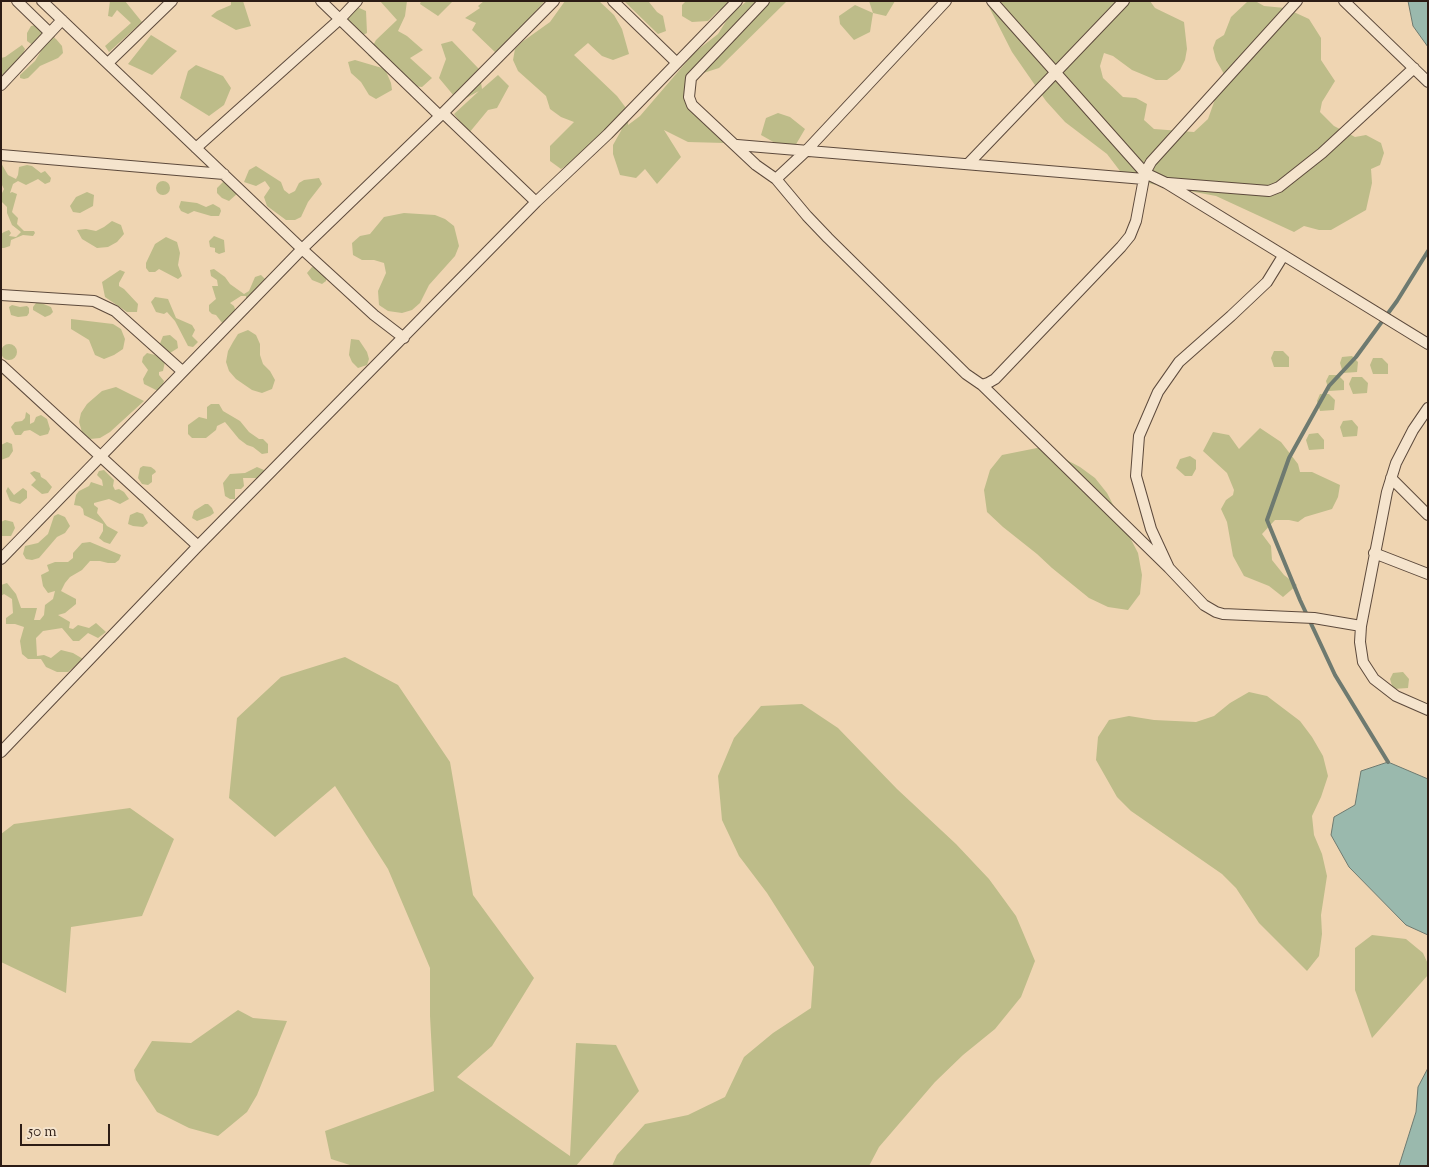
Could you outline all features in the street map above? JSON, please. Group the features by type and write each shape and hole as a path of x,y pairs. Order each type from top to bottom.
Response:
{"street":[{"path":"17,1 50,33"},
{"path":"42,1 302,249 374,315 404,338"},
{"path":"108,63 172,1"},
{"path":"321,1 536,202"},
{"path":"196,148 340,19 357,1"},
{"path":"3,555 302,249 442,114 554,1"},
{"path":"613,1 677,63"},
{"path":"1,752 198,546 536,202 608,134 737,1"},
{"path":"764,1 691,78 689,97 692,105 756,164 776,179 807,216 835,245 966,374 982,385 1169,568 1204,605 1223,614 1314,618 1360,626"},
{"path":"776,179 806,151 946,1"},
{"path":"992,1 1057,72 1144,176"},
{"path":"968,164 1124,1"},
{"path":"982,385 988,384 995,379 1107,263 1130,236 1136,222 1144,176 1151,162 1297,1"},
{"path":"1344,1 1428,82"},
{"path":"1,85 62,20"},
{"path":"737,145 1144,176 1166,183 1269,191 1279,187 1322,153 1414,68"},
{"path":"1,154 224,174"},
{"path":"1166,183 1428,344"},
{"path":"1169,568 1151,529 1136,476 1139,436 1158,392 1179,362 1267,282 1283,256"},
{"path":"1,295 94,301 116,311 182,371"},
{"path":"1,364 198,546"},
{"path":"1428,408 1413,430 1396,463 1374,554 1360,626 1363,662 1374,679 1396,696 1428,710"},
{"path":"1392,478 1428,515"},
{"path":"1374,554 1428,574"}],"shaded area":[{"path":"110,1 125,1 142,22 109,52 105,46 131,23 117,10 112,17 108,16"},
{"path":"231,1 243,1 251,26 236,30 211,16 231,5"},
{"path":"380,1 407,1 405,16 398,31 423,50 410,58 432,78 422,87 400,84 385,69 392,90 376,99 369,95 361,82 351,73 348,62 355,60 382,68 368,55 376,40 397,20"},
{"path":"421,1 453,1 438,16 420,4"},
{"path":"484,1 545,1 497,54 472,30 476,23 465,18 480,8 478,6"},
{"path":"565,1 599,1 614,15 622,29 629,54 613,60 602,56 588,43 574,55 617,96 629,112 628,125 640,116 695,52 718,34 730,15 747,1 787,1 719,68 691,77 689,100 696,116 725,143 688,142 664,130 681,157 657,184 645,169 636,178 620,175 613,154 613,145 622,129 561,169 550,161 550,146 574,122 561,117 550,109 546,96 518,71 513,60 515,49 550,22"},
{"path":"624,1 649,2 663,16 666,31 658,34"},
{"path":"686,1 729,1 726,8 718,11 708,21 692,22 682,16 682,5"},
{"path":"869,1 895,1 886,16 873,13"},
{"path":"986,1 1150,1 1155,8 1184,22 1187,49 1185,60 1180,70 1167,80 1156,80 1132,70 1113,56 1104,53 1100,66 1103,78 1123,97 1136,98 1147,104 1144,120 1154,129 1194,132 1208,119 1224,74 1216,60 1213,48 1216,40 1224,35 1231,17 1247,2 1257,2 1264,6 1285,8 1309,19 1321,38 1321,60 1335,81 1322,102 1320,112 1334,126 1355,137 1366,135 1381,143 1384,153 1380,165 1371,169 1372,183 1366,210 1331,230 1319,230 1304,226 1294,232 1216,196 1152,184 1120,171 1107,154 1065,122 1046,101 1012,52"},
{"path":"1408,1 1428,1 1428,47 1413,26"},
{"path":"855,5 873,13 870,32 854,40 840,24 839,16"},
{"path":"357,7 366,11 367,33 357,38 347,34 340,19"},
{"path":"36,25 56,39 62,46 63,53 58,58 40,66 28,78 20,78 20,75 35,61 41,51 41,47 34,46 27,41 27,33 31,26"},
{"path":"151,35 177,51 152,75 128,64"},
{"path":"452,41 479,69 482,89 498,75 509,86 497,108 488,110 469,133 454,114 479,91 459,102 439,78 446,59 441,44"},
{"path":"22,45 25,49 23,54 9,73 1,75 1,58"},
{"path":"196,65 223,76 231,88 224,105 209,116 180,98 188,71"},
{"path":"778,113 790,117 805,129 795,146 777,144 761,135 766,118"},
{"path":"1,163 8,175 16,179 19,167 27,165 32,166 41,173 45,171 51,178 50,182 45,184 38,179 26,185 18,181 13,184 10,193 17,194 12,212 18,218 17,224 24,231 34,231 35,233 33,236 23,235 11,240 10,246 4,248 1,248 1,234 9,230 11,233 9,236 16,237 21,232 12,225 7,213 7,207 1,201 4,189 1,183"},
{"path":"256,166 281,182 284,190 289,194 295,191 299,183 304,180 319,178 322,184 308,202 301,217 295,220 286,220 267,206 264,197 270,188 265,181 256,186 244,182 249,170"},
{"path":"160,181 166,181 170,188 166,195 160,195 156,191 156,185"},
{"path":"224,181 238,193 229,201 217,193 217,188"},
{"path":"87,192 94,195 93,206 80,213 73,212 70,206 76,197"},
{"path":"181,201 197,203 206,207 213,204 220,208 221,211 219,216 211,216 194,211 188,214 181,211 179,207"},
{"path":"404,213 435,215 445,219 454,226 459,246 455,256 429,285 420,303 412,310 402,313 388,311 379,305 378,291 386,273 384,263 374,260 362,260 353,255 352,243 360,236 370,234 384,217"},
{"path":"112,221 121,225 124,234 117,242 108,247 97,248 82,239 77,230 96,231"},
{"path":"214,236 224,240 225,252 219,254 215,252 215,248 210,247 209,241"},
{"path":"166,237 177,242 180,253 178,265 182,276 178,279 159,269 155,272 149,272 146,268 146,263 155,244"},
{"path":"312,267 317,268 326,276 326,281 322,284 312,280 307,273"},
{"path":"214,269 244,294 249,291 255,277 261,275 265,279 246,301 246,296 241,296 230,303 234,306 238,318 223,324 216,315 209,311 209,305 216,299 212,286 218,286 217,280 211,276 210,270"},
{"path":"120,270 125,272 119,286 138,304 137,312 127,312 105,297 102,282"},
{"path":"155,297 168,299 176,318 192,325 195,330 192,336 198,342 193,347 188,346 175,321 167,312 164,314 156,312 151,302"},
{"path":"36,303 51,307 53,312 45,317 33,310"},
{"path":"12,305 27,306 29,313 27,316 18,317 11,315 9,307"},
{"path":"71,319 113,324 121,329 125,339 123,349 104,359 95,355 89,340 71,329"},
{"path":"248,330 256,335 260,344 260,355 263,364 275,380 272,389 262,393 252,390 236,379 229,371 226,362 228,351 238,334"},
{"path":"170,335 177,341 178,348 170,353 159,346 163,336"},
{"path":"351,339 359,340 367,352 369,359 367,365 358,368 352,362 349,355"},
{"path":"9,344 17,352 9,360 1,352"},
{"path":"1274,351 1283,351 1289,357 1289,367 1274,367 1271,358"},
{"path":"147,353 155,355 165,362 163,371 159,372 164,381 158,391 144,384 143,379 148,370 142,362 143,357"},
{"path":"1352,356 1358,362 1357,372 1343,373 1340,363 1342,357"},
{"path":"1373,358 1382,358 1388,364 1388,374 1373,374 1370,365"},
{"path":"1329,375 1338,375 1344,381 1344,390 1329,391 1326,381"},
{"path":"1352,377 1362,377 1368,383 1367,393 1353,394 1349,384"},
{"path":"116,387 144,401 110,432 100,438 90,439 82,432 79,422 81,413 87,404 102,391"},
{"path":"1320,394 1329,394 1335,400 1334,410 1320,411 1317,401"},
{"path":"211,404 219,404 223,411 240,421 249,432 259,439 263,439 268,444 268,453 262,454 247,445 239,439 225,422 217,426 216,430 206,438 192,438 188,434 188,425 199,417 207,419 207,407"},
{"path":"26,412 30,415 30,424 34,422 36,417 41,415 47,419 50,429 48,434 40,436 30,430 24,431 21,435 15,435 11,427 15,422 22,421 25,418"},
{"path":"1352,420 1358,427 1357,436 1343,437 1340,427 1343,421"},
{"path":"1260,428 1281,442 1298,464 1300,472 1312,472 1340,485 1338,497 1332,509 1305,517 1298,522 1275,520 1262,534 1271,546 1272,560 1284,575 1297,585 1283,597 1269,586 1244,576 1233,556 1227,522 1221,509 1226,500 1233,495 1234,490 1227,473 1203,451 1213,432 1229,435 1239,449"},
{"path":"1318,433 1324,440 1324,449 1309,450 1306,440 1309,434"},
{"path":"7,442 12,444 13,451 9,457 1,460 1,445"},
{"path":"1042,447 1080,467 1095,478 1107,493 1138,553 1142,575 1140,594 1128,610 1108,607 1089,598 987,512 984,490 990,470 1002,455"},
{"path":"1190,456 1196,460 1196,469 1192,476 1185,476 1176,468 1180,459"},
{"path":"143,466 151,467 156,472 152,475 152,482 148,485 142,484 138,478 140,468"},
{"path":"257,467 264,470 265,474 262,478 243,478 244,486 241,489 235,489 235,499 225,496 223,483 230,474 245,473"},
{"path":"104,470 114,480 113,486 115,490 119,489 124,492 129,499 120,504 109,499 94,503 98,508 97,513 107,526 118,532 110,544 99,538 103,531 103,524 84,515 83,509 80,506 74,505 76,495 79,491 89,486 91,482 103,486 102,480 97,475 99,471"},
{"path":"34,471 40,473 41,477 52,487 48,493 42,494 31,485 36,480 30,473"},
{"path":"8,487 14,495 23,488 27,491 27,498 20,504 10,501 6,491"},
{"path":"205,504 212,508 214,513 197,521 192,518 194,511"},
{"path":"137,512 143,514 148,523 143,527 128,524 130,515"},
{"path":"58,514 65,517 70,526 65,533 57,537 39,558 26,559 23,554 25,546 38,543 48,534 54,516"},
{"path":"5,520 13,522 15,528 11,536 1,536 1,522"},
{"path":"90,542 121,555 119,560 115,563 90,561 82,570 70,577 61,591 76,599 76,604 65,613 58,615 70,622 69,628 73,629 78,625 89,628 96,623 106,632 98,638 88,633 79,641 73,641 62,628 43,631 36,638 37,656 44,655 51,658 61,650 73,653 83,659 68,672 57,672 46,667 41,659 28,659 22,654 20,641 24,627 6,624 6,618 13,613 12,599 4,594 1,596 1,585 7,583 16,594 21,608 37,608 34,620 40,620 44,615 45,605 53,599 55,591 48,593 43,586 41,575 49,571 47,565 55,562 68,562 73,558 73,553 82,543"},
{"path":"345,657 398,685 450,762 473,895 534,978 492,1046 457,1077 570,1156 576,1043 616,1045 639,1091 576,1166 353,1166 331,1159 325,1131 434,1091 430,1016 430,968 388,869 335,786 275,837 229,798 237,718 281,677"},
{"path":"1403,672 1409,679 1408,688 1393,689 1390,679 1393,673"},
{"path":"1249,692 1267,696 1300,721 1323,756 1328,776 1312,816 1314,835 1322,854 1327,876 1321,915 1322,934 1319,956 1307,971 1259,923 1236,888 1222,874 1131,811 1117,797 1096,760 1098,737 1109,720 1129,716 1154,720 1196,722 1214,716 1230,703"},
{"path":"802,704 838,728 989,879 1016,916 1035,961 1021,997 995,1029 963,1055 935,1082 879,1147 869,1166 612,1166 617,1155 645,1124 688,1115 725,1097 744,1057 773,1033 811,1008 814,967 767,893 739,856 722,820 718,776 734,738 761,706"},
{"path":"1388,762 1428,779 1428,935 1406,925 1349,867 1331,835 1334,817 1355,805 1361,771"},
{"path":"130,808 174,839 142,916 71,927 66,993 1,962 1,834 14,824"},
{"path":"1372,935 1406,939 1423,953 1428,964 1428,975 1372,1038 1355,990 1355,948"},
{"path":"238,1010 253,1018 287,1021 257,1095 247,1112 218,1136 189,1128 157,1112 136,1080 134,1070 152,1041 191,1043"},
{"path":"1428,1068 1428,1166 1399,1166 1416,1112 1418,1087"}],"waterway":[{"path":"1388,762 1335,675 1300,600 1267,520 1289,458 1329,386 1356,357 1397,301 1428,251"}]}
